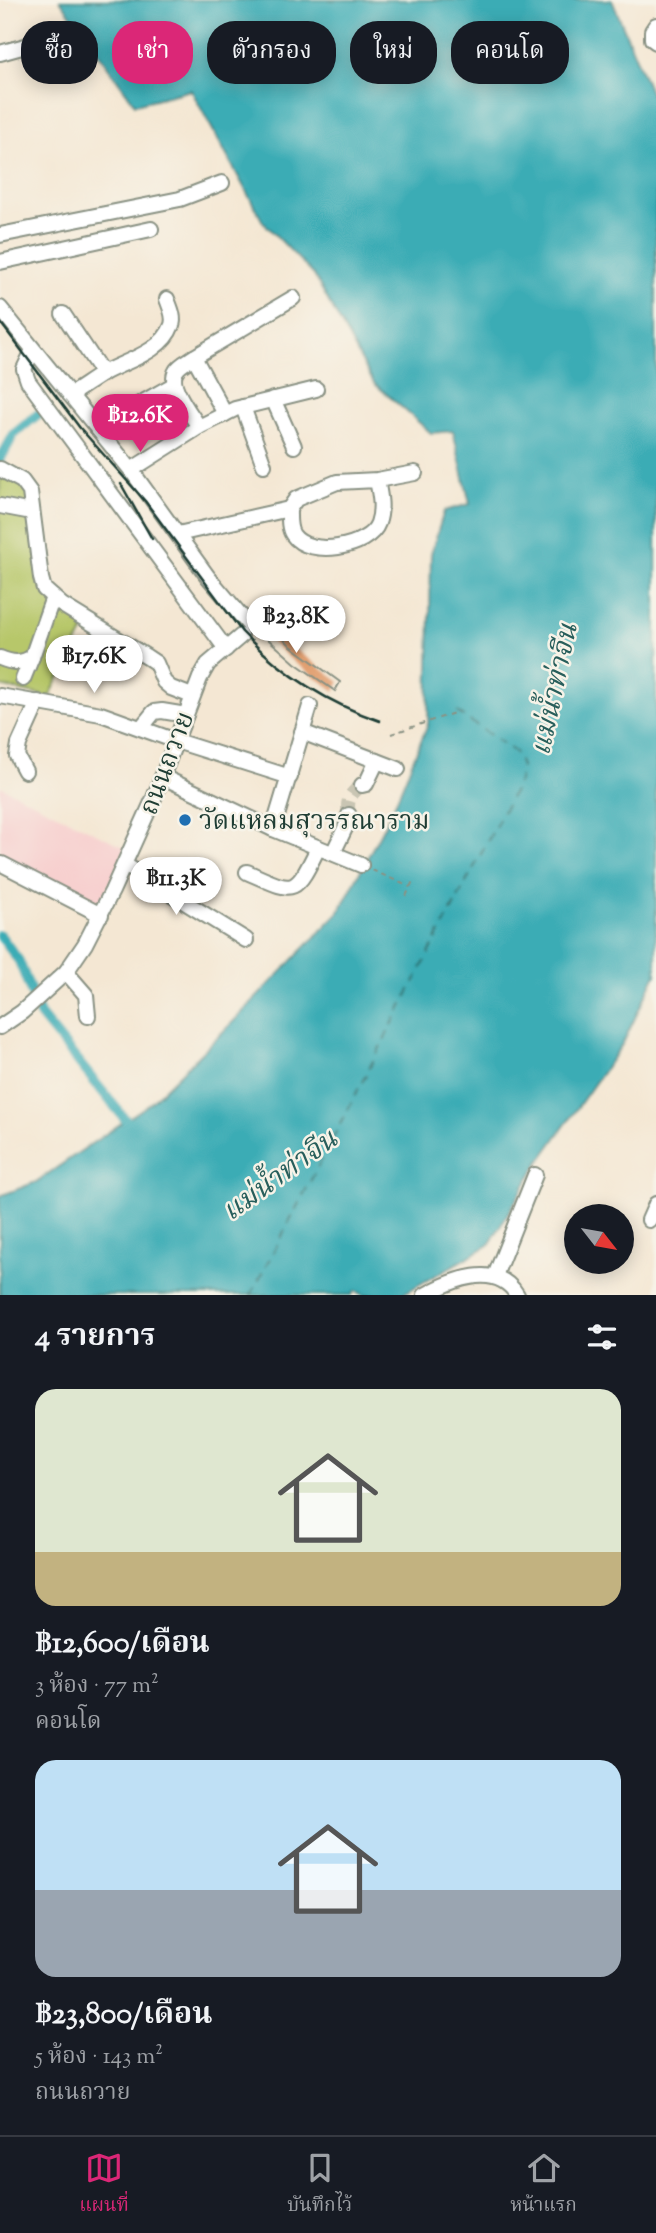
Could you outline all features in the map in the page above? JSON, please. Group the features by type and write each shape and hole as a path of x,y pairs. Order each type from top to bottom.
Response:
{"street":[{"path":"656,25 652,31 652,39 656,42"},
{"path":"0,53 21,47"},
{"path":"0,234 180,199 222,183"},
{"path":"0,262 151,229"},
{"path":"199,427 173,385 177,368 293,298"},
{"path":"70,395 103,374 150,350 166,335 173,317 167,299"},
{"path":"0,308 131,470 178,534 289,509"},
{"path":"63,314 103,374"},
{"path":"33,350 24,369 28,381 226,649"},
{"path":"194,357 225,414"},
{"path":"127,411 173,385"},
{"path":"131,470 199,427 225,414 316,389"},
{"path":"274,399 293,446"},
{"path":"243,407 264,465"},
{"path":"0,469 22,481 30,492 44,589 156,663 164,682 171,688 192,696"},
{"path":"377,480 381,510 377,526 367,537 353,545 316,548 293,536 289,525 289,509 296,499 337,482 377,480 415,473"},
{"path":"0,506 32,512"},
{"name":"ถนนถวาย","path":"0,1027 22,1012 66,972 85,944 125,865 163,777 192,696 208,664 245,631 178,534"},
{"path":"23,679 53,597"},
{"path":"0,658 12,663 25,662 32,657"},
{"path":"0,696 102,715 290,777"},
{"path":"25,771 17,756 19,744 38,702"},
{"path":"273,829 310,706"},
{"path":"141,728 154,712 186,715"},
{"path":"302,732 398,769"},
{"path":"362,785 366,784 377,761"},
{"path":"163,777 273,829 362,865"},
{"path":"333,853 349,815"},
{"path":"247,872 278,886 290,887 298,884 304,876 318,848"},
{"path":"2,864 101,915"},
{"path":"125,865 246,940"},
{"path":"66,972 84,991 88,1016"},
{"path":"495,1276 535,1175"},
{"path":"649,1220 656,1204"},
{"path":"425,1295 439,1287 484,1275 495,1276 511,1285 516,1295"}],"path":[{"path":"391,734 457,712"},
{"path":"362,865 410,887"},
{"path":"406,896 413,881"}],"shaded area":[{"path":"0,786 126,848 95,914 0,866"}],"green space":[{"path":"0,465 33,491 45,594 87,625 49,697 0,686"}],"water":[{"name":"แม่น้ำท่าจีน","path":"60,0 612,0 656,106 656,974 623,1043 539,1162 489,1245 401,1295 364,1295 355,1291 352,1295 0,1295 0,1196 36,1182 149,1104 339,912 392,811 428,724 431,554 444,511 470,504 453,431 431,433 374,383 314,275 263,222 191,90 135,104 121,84 193,84 193,21 112,21 112,72 98,53 98,21 75,21"}],"building":[{"path":"262,617 291,646 340,682 335,691 295,663 257,629 257,620"}],"waterway":[{"path":"0,460 14,434 42,411"},
{"path":"0,935 19,961 40,1015 134,1130"}],"ferry route":[{"path":"251,1295 519,781 521,766 515,752 457,712"}],"tunnel":[{"path":"349,815 350,798 362,785"}],"railway":[{"path":"0,322 80,428 145,501 242,632 273,661 323,696 380,721"},
{"path":"121,484 152,539"}],"place":[{"name":"วัดแหลมสุวรรณาราม","path":"185,820"}]}
